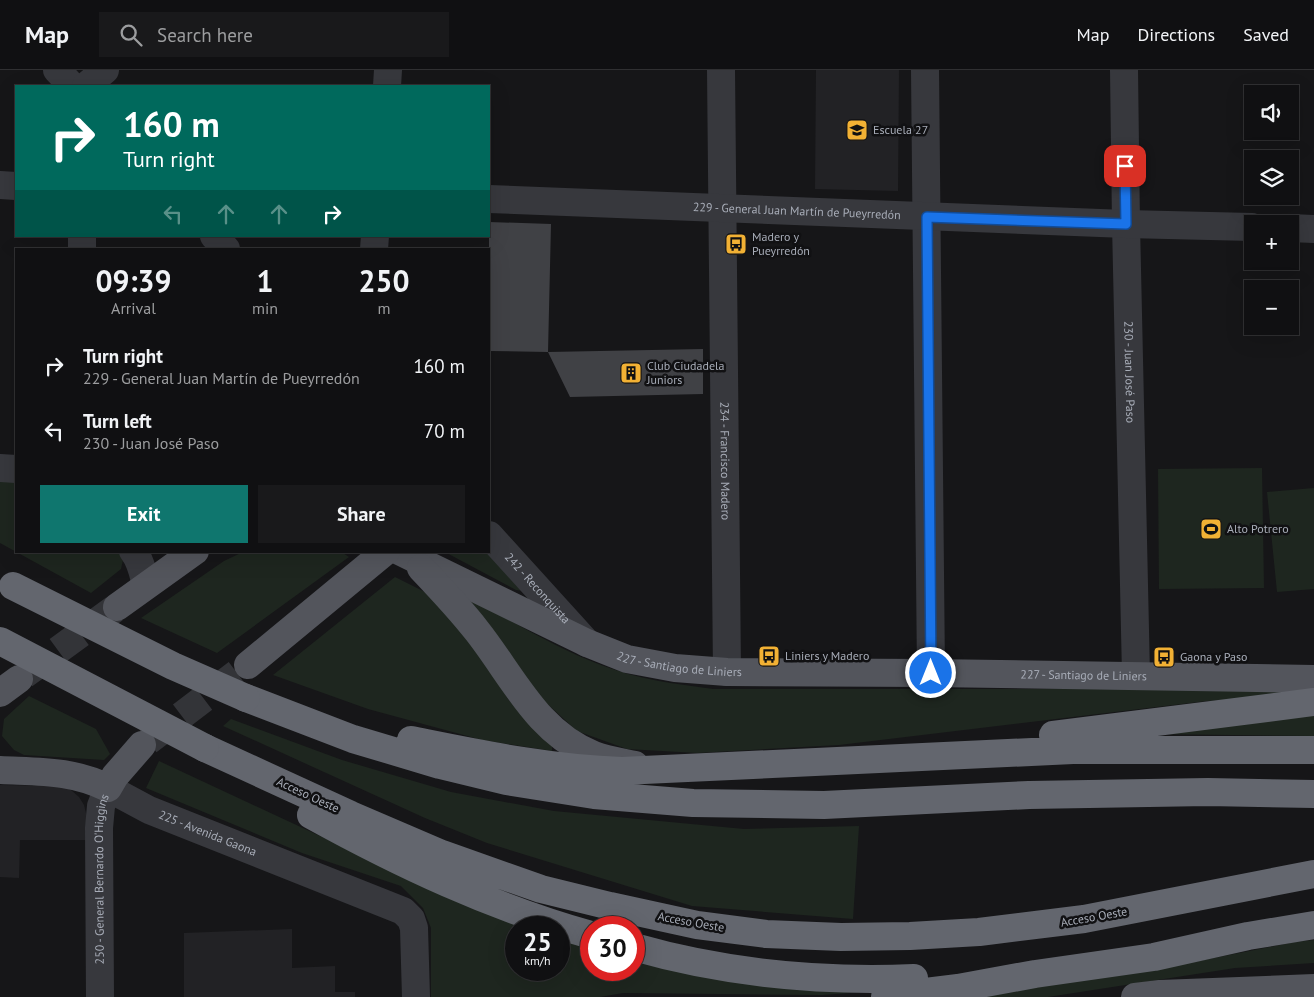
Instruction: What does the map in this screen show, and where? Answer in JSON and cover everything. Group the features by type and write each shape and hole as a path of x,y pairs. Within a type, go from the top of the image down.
{"highway":[{"path":"7,583 173,666 246,698 353,739 440,765 506,781 594,795 693,803 824,805 1029,795 1208,792 1314,794"},
{"name":"Acceso Oeste","path":"0,641 205,748 351,815 442,854 541,888 610,906 697,925 766,934 841,937 979,932 1084,920 1314,874"},
{"path":"834,761 1314,702"},
{"path":"299,718 519,760 590,770 656,770 1073,750 1314,750"},
{"path":"248,768 291,804 352,838 434,878 511,908 580,931"},
{"path":"885,997 958,988 1035,974 1154,957 1248,936 1314,925"},
{"path":"645,950 735,970 797,976 876,980 1035,974"}],"main road":[{"path":"117,607 192,553"},
{"name":"227 - Santiago de Liniers","path":"399,553 587,643 627,659 676,668 728,672 1136,675 1314,679"},
{"path":"248,665 399,553 478,631 522,696 552,728 571,743 594,755 656,770"},
{"name":"250 - General Bernardo O'Higgins","path":"108,788 114,776 142,745"},
{"name":"225 - Avenida Gaona","path":"6,766 70,774 91,780 108,788"},
{"path":"1135,997 1160,994 1314,988"}],"street":[{"path":"57,70 71,85"},
{"path":"87,85 104,70"},
{"path":"387,85 388,70"},
{"name":"234 - Francisco Madero","path":"721,70 728,672"},
{"path":"926,70 931,673"},
{"name":"230 - Juan José Paso","path":"1124,70 1136,675"},
{"path":"0,185 15,186"},
{"name":"229 - General Juan Martín de Pueyrredón","path":"490,200 1244,227"},
{"path":"1299,228 1314,229"},
{"path":"215,237 225,248"},
{"path":"0,468 15,469"},
{"name":"242 - Reconquista","path":"490,536 587,643"},
{"path":"134,553 140,563 146,585"},
{"name":"225 - Avenida Gaona","path":"108,788 149,810 403,911 411,918 414,928 416,997"},
{"name":"250 - General Bernardo O'Higgins","path":"100,997 99,828 101,806 108,788"}],"shaded area":[{"name":"Escuela 27","path":"816,70 899,70 898,191 815,189"},
{"name":"Alto Potrero","path":"1262,468 1264,588 1159,589 1158,469"},
{"path":"0,475 15,476 15,551 0,543"},
{"path":"1314,488 1314,589 1277,592 1267,492"},
{"path":"490,552 524,591 516,590 447,553"},
{"path":"18,553 125,553 121,569 91,593"},
{"path":"241,553 343,553 349,557 217,653 141,618 224,561"},
{"path":"395,577 427,593 474,641 508,699 552,746 552,751 482,740 368,709 273,675"},
{"path":"449,586 562,648 601,665 670,683 713,689 1314,689 1314,696 1207,701 839,745 697,753 627,749 577,731 531,689"},
{"path":"29,696 96,729 110,754 104,760 24,755 14,750 2,736 4,719"},
{"path":"1314,711 1314,736 1146,734"},
{"path":"231,719 342,760 451,792 554,811 744,829 859,826 853,919 692,906 487,843 425,818 223,726"},
{"path":"159,761 425,885 511,916 505,916 505,981 570,981 570,938 580,941 580,981 645,981 645,958 879,991 822,995 623,993 600,997 431,997 431,928 423,908 401,886 302,853 146,788"},
{"path":"0,785 61,786 71,790 84,805 87,817 87,840 20,840 19,878 0,877"},
{"path":"292,929 292,968 335,966 335,992 355,992 355,997 184,997 184,933"},
{"path":"1314,940 1314,963 1235,968 1048,997 966,997 1153,970 1295,942"}],"building":[{"path":"490,222 551,224 548,352 490,351"},
{"name":"Club Ciudadela Juniors","path":"703,349 703,394 570,397 548,352"}],"tunnel":[{"path":"24,675 117,607"},
{"path":"148,741 248,665"}],"place":[{"name":"Escuela 27","path":"857,130"},
{"name":"Madero y Pueyrredón","path":"736,244"},
{"name":"Club Ciudadela Juniors","path":"631,373"},
{"name":"Alto Potrero","path":"1211,529"},
{"name":"Liniers y Madero","path":"769,656"},
{"name":"Gaona y Paso","path":"1164,657"}],"route":[{"path":"931,673 927,217 1126,224 1125,166"}]}
